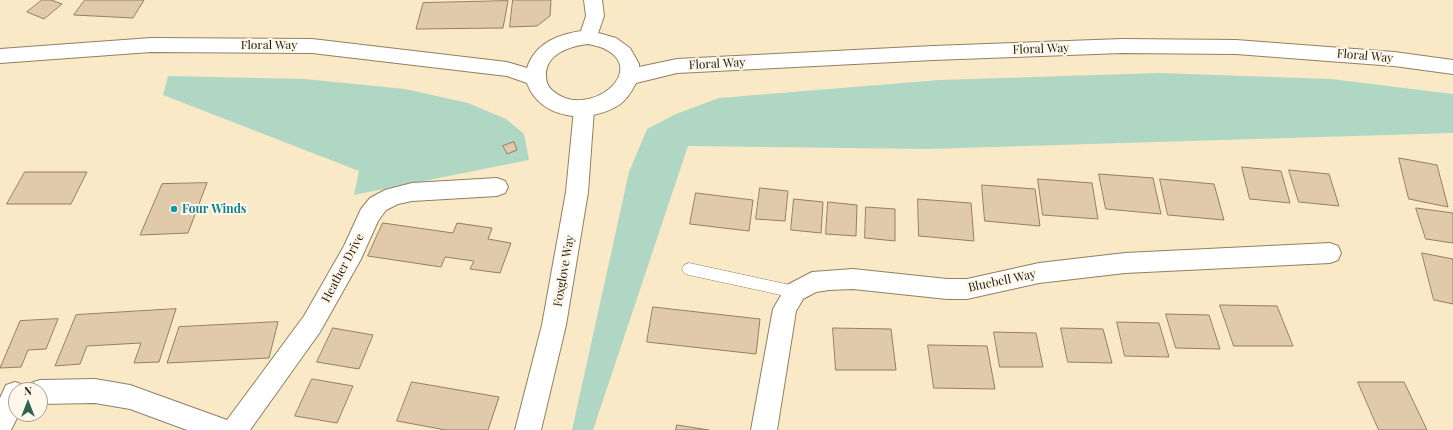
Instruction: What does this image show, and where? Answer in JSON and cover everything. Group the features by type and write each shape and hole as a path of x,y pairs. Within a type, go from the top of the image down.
{"street":[{"path":"588,37 595,16 593,0"},
{"path":"588,37 603,39 616,45 626,54 630,65 630,77 624,88 614,98 600,105 584,109 556,105 545,98 538,89 535,78 536,68 550,49 561,43 588,37"},
{"name":"Floral Way","path":"0,56 151,45 312,46 507,69 535,78"},
{"name":"Floral Way","path":"630,77 677,66 933,53 1122,46 1236,47 1394,59 1453,67"},
{"name":"Foxglove Way","path":"528,430 556,317 577,192 584,109"},
{"name":"Heather Drive","path":"235,430 312,324 353,252 369,216 378,204 393,196 412,192 497,187"},
{"name":"Bluebell Way","path":"764,430 785,309 795,292 812,282 853,279 947,289 967,289 1039,273 1125,263 1330,253"},
{"path":"48,392 96,391 130,397 221,430"},
{"path":"0,426 8,400"}],"lane":[{"path":"689,269 795,292"}],"green space":[{"path":"1159,73 1331,79 1453,94 1453,133 927,149 688,146 593,430 572,430 629,172 647,129 676,114 719,98 939,80"},
{"path":"168,76 305,79 405,89 468,103 506,119 524,134 529,160 354,195 359,171 163,95"}],"building":[{"path":"42,0 51,0 62,4 44,19 27,12"},
{"path":"85,0 144,0 133,18 74,15"},
{"path":"513,0 551,0 550,16 537,26 510,27"},
{"path":"508,1 503,28 416,29 423,3"},
{"path":"514,142 517,150 507,154 503,146"},
{"path":"1399,158 1437,165 1448,207 1409,199"},
{"path":"1242,167 1281,171 1290,203 1250,199"},
{"path":"1289,170 1329,174 1339,206 1299,202"},
{"path":"25,172 87,172 71,204 7,204"},
{"path":"1099,174 1153,178 1161,214 1106,209"},
{"path":"1038,179 1092,183 1098,219 1043,215"},
{"path":"1160,179 1214,184 1224,220 1168,215"},
{"name":"Four Winds","path":"207,183 188,233 140,235 162,184"},
{"path":"982,185 1035,189 1040,226 985,221"},
{"path":"760,188 788,191 785,221 756,219"},
{"path":"696,193 753,200 749,231 690,224"},
{"path":"794,199 823,202 821,233 791,230"},
{"path":"918,199 971,203 974,241 919,236"},
{"path":"828,202 857,205 856,236 826,234"},
{"path":"866,207 895,209 895,241 865,238"},
{"path":"1416,208 1453,213 1453,243 1426,239"},
{"path":"383,223 453,233 457,223 492,228 488,239 511,243 500,273 470,269 474,261 445,257 441,267 368,256"},
{"path":"1422,253 1453,259 1453,304 1434,300"},
{"path":"1220,305 1277,306 1293,346 1234,346"},
{"path":"653,307 760,319 756,354 647,342"},
{"path":"176,309 159,362 134,363 141,343 87,346 80,364 55,366 76,315"},
{"path":"1166,314 1209,315 1220,349 1176,348"},
{"path":"58,319 46,349 28,350 21,367 0,368 20,321"},
{"path":"278,322 269,358 167,363 179,327"},
{"path":"1117,322 1159,323 1169,357 1125,356"},
{"path":"333,328 373,335 359,369 317,362"},
{"path":"833,328 891,329 896,370 836,370"},
{"path":"1061,328 1103,329 1112,363 1068,362"},
{"path":"994,332 1036,333 1043,367 1000,367"},
{"path":"928,345 987,346 995,389 934,388"},
{"path":"312,379 353,386 337,423 295,416"},
{"path":"412,382 499,397 488,430 446,430 397,421"},
{"path":"1358,382 1404,382 1427,430 1379,430"},
{"path":"677,425 709,430 676,430"}],"place":[{"name":"Four Winds","path":"174,209"}]}
